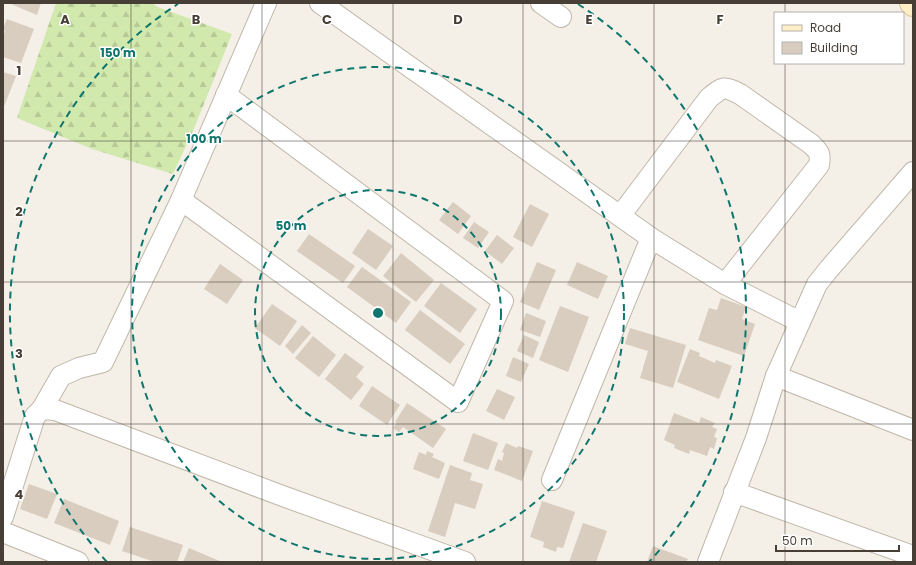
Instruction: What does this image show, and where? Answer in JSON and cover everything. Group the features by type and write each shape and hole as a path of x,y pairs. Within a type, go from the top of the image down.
{"street":[{"path":"3,517 7,490 34,416 42,409 61,376 79,368 103,362 181,200 266,3"},
{"path":"320,3 651,238 725,284 800,322"},
{"path":"541,3 561,17"},
{"path":"620,216 709,98 720,89 727,89 740,94 811,144 819,152 820,158 819,164 725,284"},
{"path":"181,200 458,402 503,301 226,95"},
{"path":"708,562 756,438 776,376 817,284 913,172"},
{"path":"552,480 651,238"},
{"path":"776,376 913,430"},
{"path":"42,409 55,410 294,500 465,562"},
{"path":"734,492 913,556"},
{"path":"3,532 78,562"}],"green space":[{"path":"56,3 155,3 155,6 232,34 193,131 173,174 92,149 17,118"}],"building":[{"path":"11,3 41,3 37,15"},
{"path":"7,19 34,29 21,63 3,57 3,37 5,31 3,28"},
{"path":"3,72 16,76 3,109"},
{"path":"453,202 471,216 458,234 439,220"},
{"path":"530,204 549,214 532,247 513,237"},
{"path":"474,222 489,232 478,248 463,238"},
{"path":"368,229 393,246 376,270 352,253"},
{"path":"309,234 355,266 343,283 297,251"},
{"path":"497,235 514,248 502,264 485,251"},
{"path":"401,253 434,280 416,302 383,276"},
{"path":"537,262 556,270 539,310 520,302"},
{"path":"577,262 608,276 598,299 567,285"},
{"path":"220,264 243,280 227,304 204,289"},
{"path":"362,267 411,302 396,323 347,287"},
{"path":"441,283 477,309 460,333 424,306"},
{"path":"721,298 746,307 742,319 755,324 744,356 698,340 709,308 717,310"},
{"path":"272,304 297,321 280,346 255,328"},
{"path":"560,306 589,317 568,372 539,360"},
{"path":"420,310 465,344 450,364 405,330"},
{"path":"526,313 546,321 540,337 520,330"},
{"path":"302,325 311,333 293,354 285,346"},
{"path":"630,328 686,345 673,388 640,378 648,351 625,344"},
{"path":"524,335 539,342 533,358 517,351"},
{"path":"313,336 336,355 319,377 295,358"},
{"path":"690,349 700,353 699,356 715,363 716,360 732,366 719,399 677,382"},
{"path":"345,353 364,367 356,377 364,384 351,400 325,379"},
{"path":"513,357 529,364 521,382 506,376"},
{"path":"372,386 400,405 387,425 359,406"},
{"path":"497,389 515,397 504,420 486,411"},
{"path":"407,403 446,429 433,448 403,427 399,432 393,428"},
{"path":"674,413 699,423 701,417 715,423 712,427 717,429 714,437 717,438 714,449 710,447 707,456 690,450 689,454 674,448 675,445 664,440"},
{"path":"473,433 498,443 488,470 463,461"},
{"path":"506,443 517,448 518,446 533,451 522,481 494,470 498,459 502,461 504,453 502,452"},
{"path":"427,451 434,454 432,457 445,463 439,479 413,469 419,452 426,455"},
{"path":"450,465 472,473 470,480 483,484 475,509 455,503 445,537 428,531"},
{"path":"29,484 57,494 47,519 20,509"},
{"path":"64,499 119,521 110,545 54,523"},
{"path":"542,501 575,512 563,548 557,547 556,552 543,547 544,542 530,537"},
{"path":"583,523 607,531 596,562 569,562"},
{"path":"130,527 183,545 177,562 155,562 122,551"},
{"path":"653,546 688,559 686,562 647,562"},
{"path":"189,548 222,562 183,562"}]}
